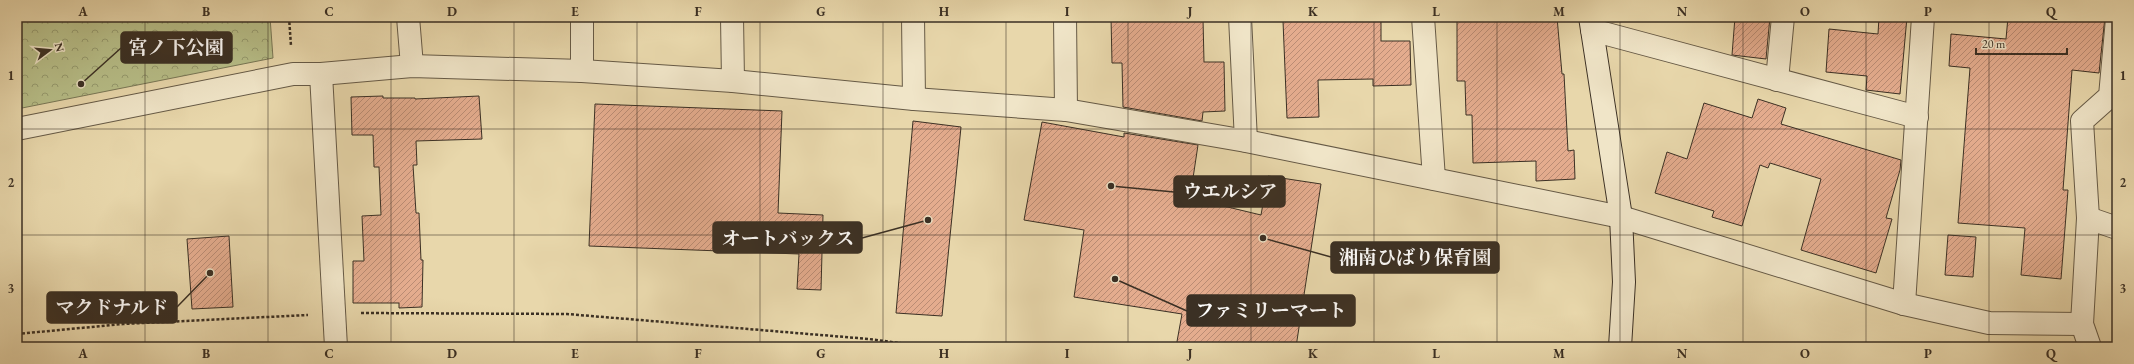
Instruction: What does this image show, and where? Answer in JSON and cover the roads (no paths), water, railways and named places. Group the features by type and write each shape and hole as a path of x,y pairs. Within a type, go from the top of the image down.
{"street":[{"path":"408,17 412,66"},
{"path":"582,17 582,71"},
{"path":"732,17 733,81"},
{"path":"913,17 914,99"},
{"path":"1065,17 1066,110"},
{"path":"1240,17 1246,141"},
{"path":"1423,17 1434,179"},
{"path":"1777,80 1784,17"},
{"path":"1904,304 1923,17"},
{"path":"2090,347 2082,324 2088,218 2082,121 2110,96 2117,19"},
{"path":"1620,347 1624,282 1621,217 1591,23 1777,80 1917,117"},
{"path":"17,129 293,74 321,74 412,66 582,71 733,81 914,99 1066,110 1246,141 1621,217 1904,304 1990,323 2082,324"},
{"path":"321,74 336,347"},
{"path":"2088,218 2117,228"}],"place":[{"name":"宮ノ下公園","path":"81,84"},
{"name":"ウエルシア","path":"1111,186"},
{"name":"オートバックス","path":"928,220"},
{"name":"湘南ひばり保育園","path":"1263,238"},
{"name":"マクドナルド","path":"210,273"},
{"name":"ファミリーマート","path":"1115,279"}]}
